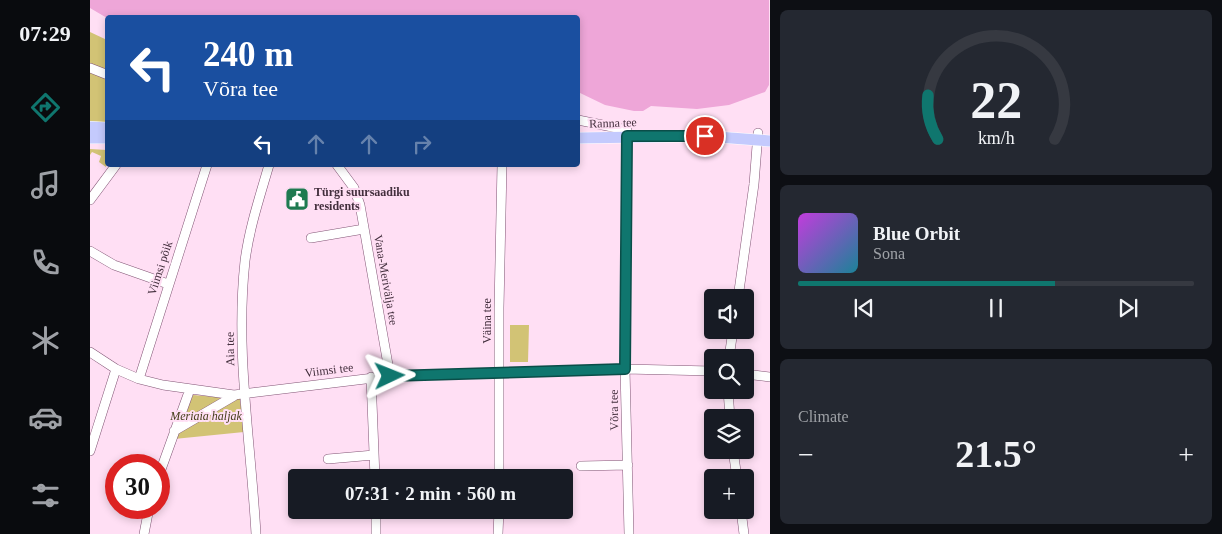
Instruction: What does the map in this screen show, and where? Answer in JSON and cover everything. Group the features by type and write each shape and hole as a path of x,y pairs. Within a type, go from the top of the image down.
{"main road":[{"path":"90,127 105,128"},
{"name":"Ranna tee","path":"580,132 705,136 761,135 770,141"},
{"name":"Ranna tee","path":"580,138 627,133"},
{"path":"92,138 105,140"}],"street":[{"path":"90,68 105,74"},
{"path":"580,121 627,133"},
{"name":"Võra tee","path":"627,133 625,369 629,534"},
{"path":"739,289 761,135"},
{"path":"90,200 115,167"},
{"name":"Viimsi põik","path":"138,379 206,167"},
{"name":"Aia tee","path":"256,534 239,395 242,302 245,259 268,167"},
{"name":"Vana-Merivälja tee","path":"338,167 354,188 364,228 390,376"},
{"name":"Väina tee","path":"499,469 502,167"},
{"path":"310,238 364,228"},
{"path":"90,251 114,265 168,284"},
{"name":"Viimsi tee","path":"90,352 116,370 138,379 190,389 239,395 390,376 499,371 625,369 704,371"},
{"path":"90,451 116,370"},
{"path":"754,375 770,377"},
{"path":"371,378 374,469"},
{"path":"166,454 190,389"},
{"path":"174,431 239,395"},
{"path":"328,459 374,455"},
{"path":"581,466 628,465"},
{"path":"144,534 147,519"},
{"path":"376,519 376,534"},
{"path":"498,519 498,534"},
{"path":"742,519 744,534"}],"green space":[{"path":"90,32 105,39 105,70 90,65"},
{"path":"90,71 105,76 105,124 90,123"},
{"path":"90,149 105,150 105,166 99,162 101,156 92,152 90,155"},
{"path":"510,325 529,325 528,362 510,362"},
{"name":"Meriaia haljak","path":"193,395 240,399 244,432 174,439"}],"shaded area":[{"path":"90,0 769,0 769,85 765,92 729,105 697,109 651,106 643,111 634,111 605,105 580,93 580,15 105,15 105,17 90,8"}],"place":[{"name":"Türgi suursaadiku residents","path":"297,199"}],"route":[{"path":"390,376 499,371 625,369 627,136 705,136"}]}
